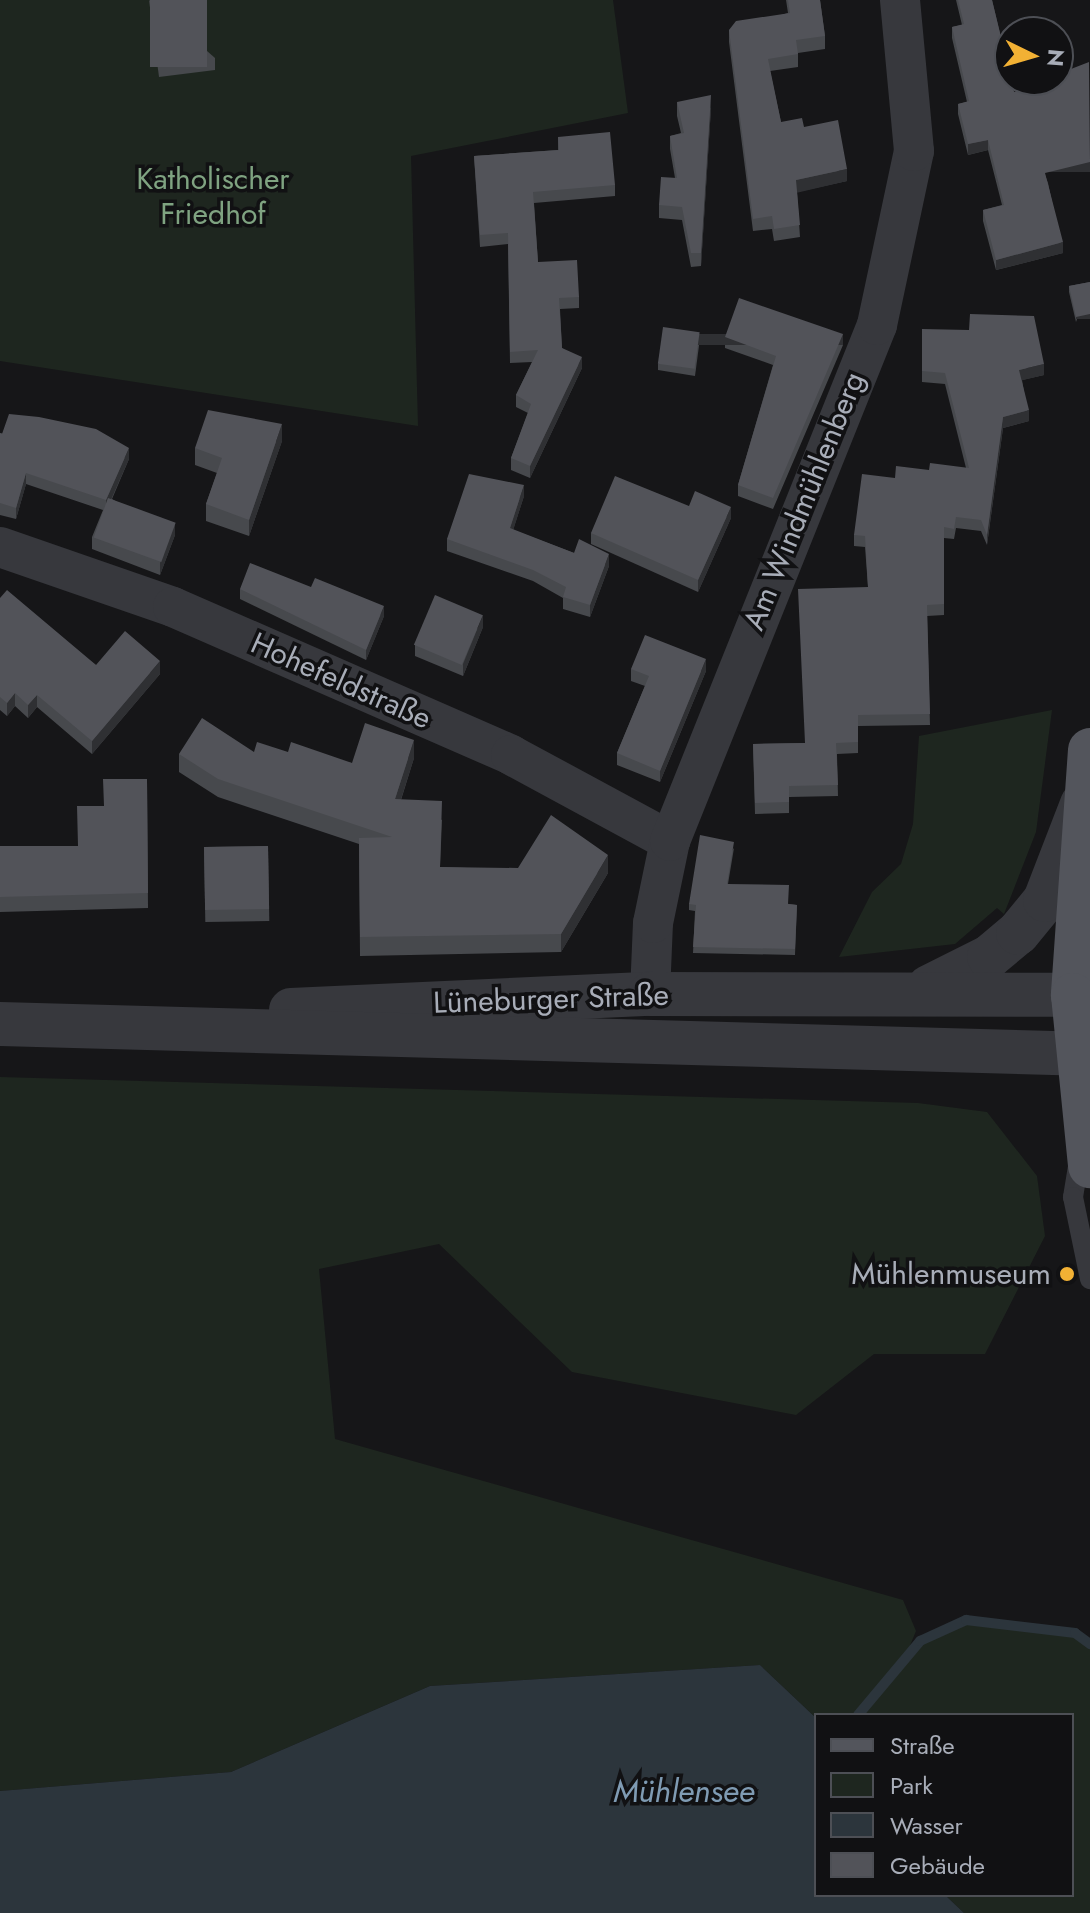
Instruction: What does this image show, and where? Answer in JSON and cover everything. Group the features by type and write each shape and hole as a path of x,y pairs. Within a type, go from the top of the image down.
{"main road":[{"path":"1087,1148 1082,995 1082,804 1090,750"}],"street":[{"name":"Am Windmühlenberg","path":"650,994 653,923 670,841 877,325 914,151 900,0"},
{"name":"Hohefeldstraße","path":"0,547 173,607 511,755 670,841"},
{"path":"920,990 956,977 1018,933 1045,900 1082,804"},
{"name":"Lüneburger Straße","path":"7,1024 650,994 920,990 1082,995"},
{"name":"Lüneburger Straße","path":"7,1024 1083,1054"}],"lane":[{"path":"1087,1148 1073,1197 1090,1279"}],"green space":[{"name":"Katholischer Friedhof","path":"0,0 613,0 628,113 411,156 418,426 0,361"},
{"path":"1052,710 1036,832 1004,914 997,908 955,944 839,957 872,892 901,864 913,824 919,736"},
{"path":"0,1077 918,1103 987,1112 1037,1176 1045,1236 985,1354 874,1354 796,1415 572,1372 439,1244 319,1269 335,1439 903,1600 916,1631 907,1653 966,1620 1075,1633 1090,1644 1090,1913 964,1913 947,1897 1074,1897 1074,1713 814,1713 814,1716 760,1665 430,1686 231,1772 0,1791"}],"water":[{"name":"Mühlensee","path":"760,1665 814,1716 814,1897 947,1897 964,1913 0,1913 0,1791 231,1772 430,1686"}],"building":[{"path":"150,0 207,0 207,67 150,67"},
{"path":"788,0 820,0 825,36 796,40 798,54 768,59 781,122 802,118 804,127 838,120 847,169 796,180 800,225 774,229 772,216 753,219 729,30 736,21 790,13"},
{"path":"958,0 992,0 996,16 994,96 1074,96 1074,68 1089,62 1090,162 1045,173 1063,242 996,260 983,210 1004,205 988,140 968,144 958,104 969,101 952,27 964,24"},
{"path":"711,95 701,253 691,253 682,207 659,205 661,177 677,178 670,136 684,133 677,102"},
{"path":"610,132 615,185 533,192 538,262 577,260 579,297 559,298 562,348 582,357 530,466 511,458 531,404 516,395 538,350 510,352 508,233 480,235 474,156 559,150 558,137"},
{"path":"1090,282 1090,314 1076,317 1069,286"},
{"path":"739,298 843,334 773,498 738,485 776,356 725,337"},
{"path":"970,314 1034,316 1044,364 1019,370 1029,410 1003,417 987,535 981,520 956,517 954,529 944,527 944,604 927,605 930,714 858,715 858,742 836,743 838,785 789,786 789,802 755,803 753,744 805,743 798,589 868,587 865,536 854,535 862,474 895,478 896,466 929,470 930,463 969,468 945,373 922,371 922,329 969,330"},
{"path":"663,327 700,332 694,369 658,364"},
{"path":"208,410 282,424 249,520 206,504 222,458 195,448"},
{"path":"9,414 96,429 129,448 106,500 26,473 16,508 0,503 0,433"},
{"path":"469,474 524,485 510,528 574,553 579,539 609,554 590,605 563,597 566,587 533,570 447,539"},
{"path":"615,476 689,506 695,491 731,507 698,580 591,533"},
{"path":"108,498 176,523 161,562 94,537"},
{"path":"250,563 311,587 315,578 384,606 366,650 240,589"},
{"path":"7,590 96,665 125,631 160,661 92,741 37,695 28,705 15,693 7,703 0,697 0,598"},
{"path":"435,595 483,615 462,665 414,645"},
{"path":"645,635 706,659 660,771 617,753 649,676 631,669"},
{"path":"202,718 254,752 257,742 288,752 291,742 352,763 365,723 414,740 395,799 442,801 440,867 518,868 551,815 608,855 561,934 360,937 359,838 392,837 218,779 179,754"},
{"path":"103,779 147,779 148,893 0,897 0,846 78,846 77,806 104,806"},
{"path":"700,835 734,842 727,884 789,885 788,904 797,905 795,949 693,947 696,905 689,904"},
{"path":"268,846 269,909 205,910 204,847"}],"waterway":[{"path":"860,1713 920,1641 966,1620 1075,1633 1090,1644"}],"place":[{"name":"Mühlenmuseum","path":"1067,1274"}]}
